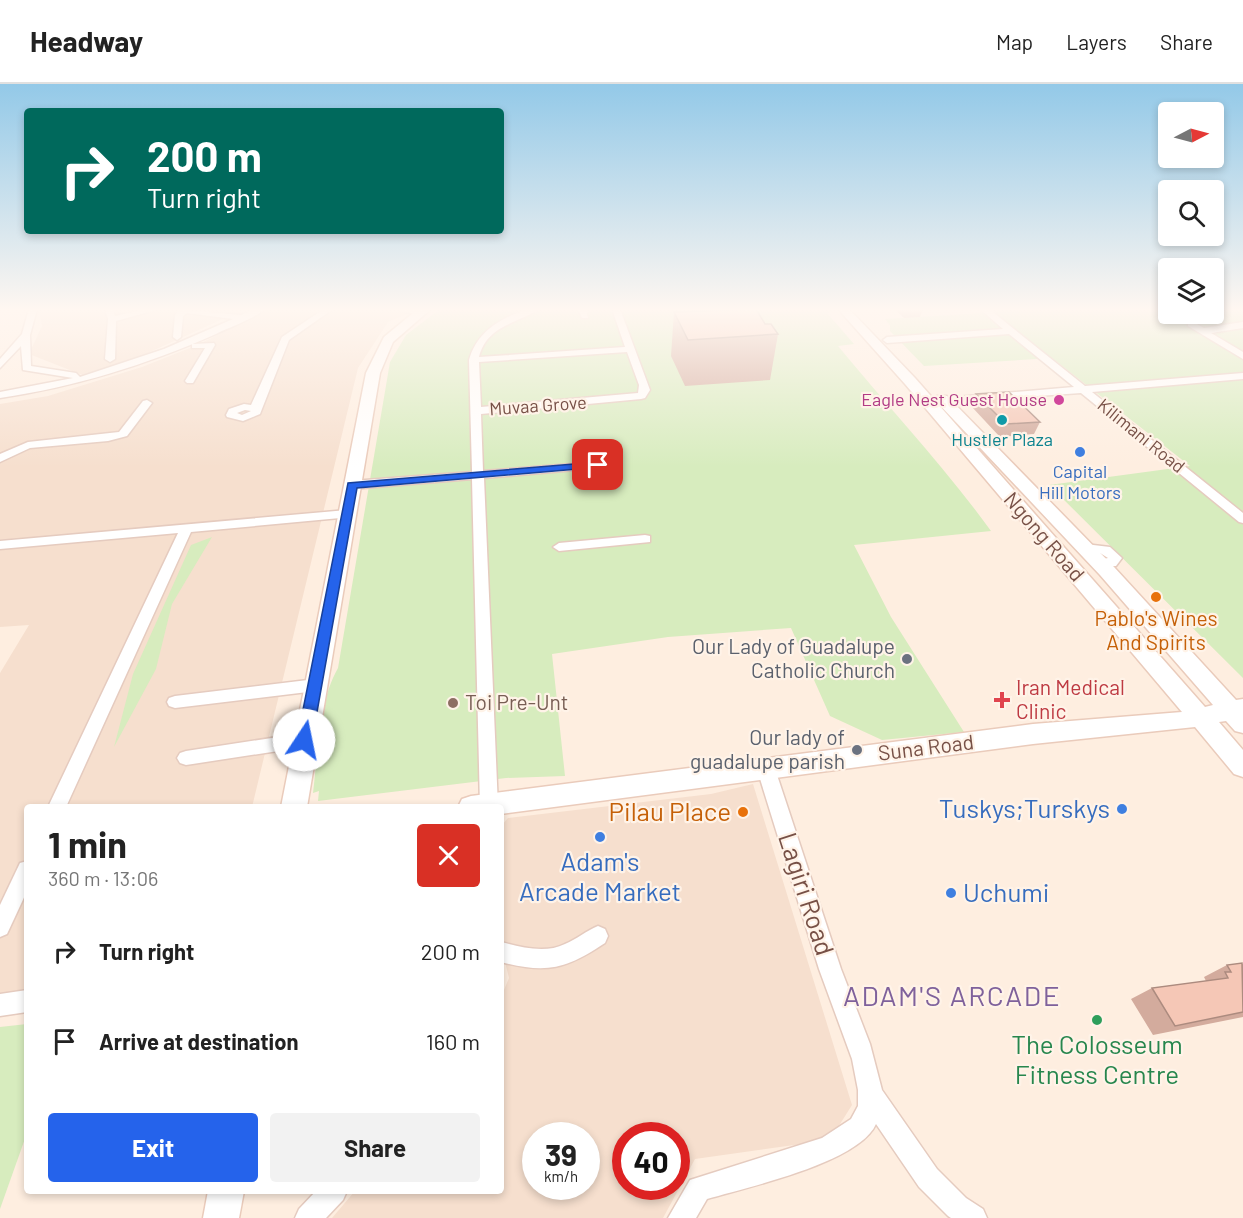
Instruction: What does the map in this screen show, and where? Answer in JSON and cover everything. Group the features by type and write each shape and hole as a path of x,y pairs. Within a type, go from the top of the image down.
{"main road":[{"path":"294,804 304,740 376,362"},
{"name":"Ngong Road","path":"892,362 1243,766"},
{"name":"Ngong Road","path":"907,362 1239,714"},
{"name":"Suna Road","path":"498,804 1033,734 1177,722 1239,714"},
{"path":"221,1218 225,1194"}],"street":[{"path":"26,362 26,368 82,378"},
{"path":"0,395 82,378 136,362"},
{"path":"190,381 201,362"},
{"path":"255,408 275,362"},
{"name":"Muvaa Grove","path":"474,362 475,411 638,398 645,390 635,362"},
{"name":"Kilimani Road","path":"1050,362 1243,519"},
{"path":"944,401 1243,376"},
{"path":"0,459 9,453 34,445 123,434 147,403"},
{"path":"475,411 483,804"},
{"path":"352,485 598,465"},
{"path":"0,545 347,514"},
{"path":"58,804 186,530"},
{"path":"559,547 645,539"},
{"path":"174,702 316,685"},
{"path":"186,758 304,740"},
{"name":"Lagiri Road","path":"681,1218 699,1189 827,1149 849,1138 867,1118 870,1093 867,1074 816,927 766,769"},
{"path":"0,927 24,876"},
{"path":"504,953 541,962 570,955 598,936"},
{"path":"0,1005 24,1001"},
{"path":"870,1093 929,1179 962,1211 974,1218"},
{"path":"309,1218 331,1194"}],"shaded area":[{"path":"49,362 128,362 121,365 85,376"},
{"path":"155,362 362,362 358,368 253,804 24,804 24,996 0,999 0,673 29,625 0,627 0,404 48,396"},
{"path":"753,784 852,1105 830,1140 695,1159 690,1168 690,1122 612,1122 612,1200 673,1200 663,1218 332,1218 352,1194 504,1194 504,990 509,978 504,958 504,823 508,818 711,794"}],"green space":[{"path":"390,362 852,362 935,460 991,531 854,545 891,617 964,732 882,740 830,716 791,628 668,637 552,654 565,776 506,778 318,801 319,791 313,793 320,729 326,697 338,668"},
{"path":"920,362 989,362 924,366"},
{"path":"1057,362 1243,362 1243,678 1049,485 1190,466"},
{"path":"212,537 172,604 156,669 114,747 133,674 191,545"},
{"path":"24,1024 24,1141 0,1209 0,1027"}],"building":[{"path":"1009,392 1040,422 1006,424 976,394"},
{"path":"1242,963 1243,1012 1175,1026 1152,988 1228,978 1225,972 1231,972 1227,965"}],"place":[{"name":"Eagle Nest Guest House","path":"1059,400"},
{"name":"Hustler Plaza","path":"1002,420"},
{"name":"Capital Hill Motors","path":"1080,452"},
{"name":"Pablo's Wines And Spirits","path":"1156,597"},
{"name":"Our Lady of Guadalupe Catholic Church","path":"907,659"},
{"name":"Iran Medical Clinic","path":"1002,700"},
{"name":"Toi Pre-Unt","path":"453,703"},
{"name":"Our lady of guadalupe parish","path":"857,750"},
{"name":"Tuskys;Turskys","path":"1122,809"},
{"name":"Pilau Place","path":"743,812"},
{"name":"Adam's Arcade Market","path":"600,837"},
{"name":"Uchumi","path":"951,893"},
{"name":"The Colosseum Fitness Centre","path":"1097,1020"}],"district":[{"name":"ADAM'S ARCADE","path":"952,996"}],"route":[{"path":"304,740 325,639 352,485 598,465"}]}
